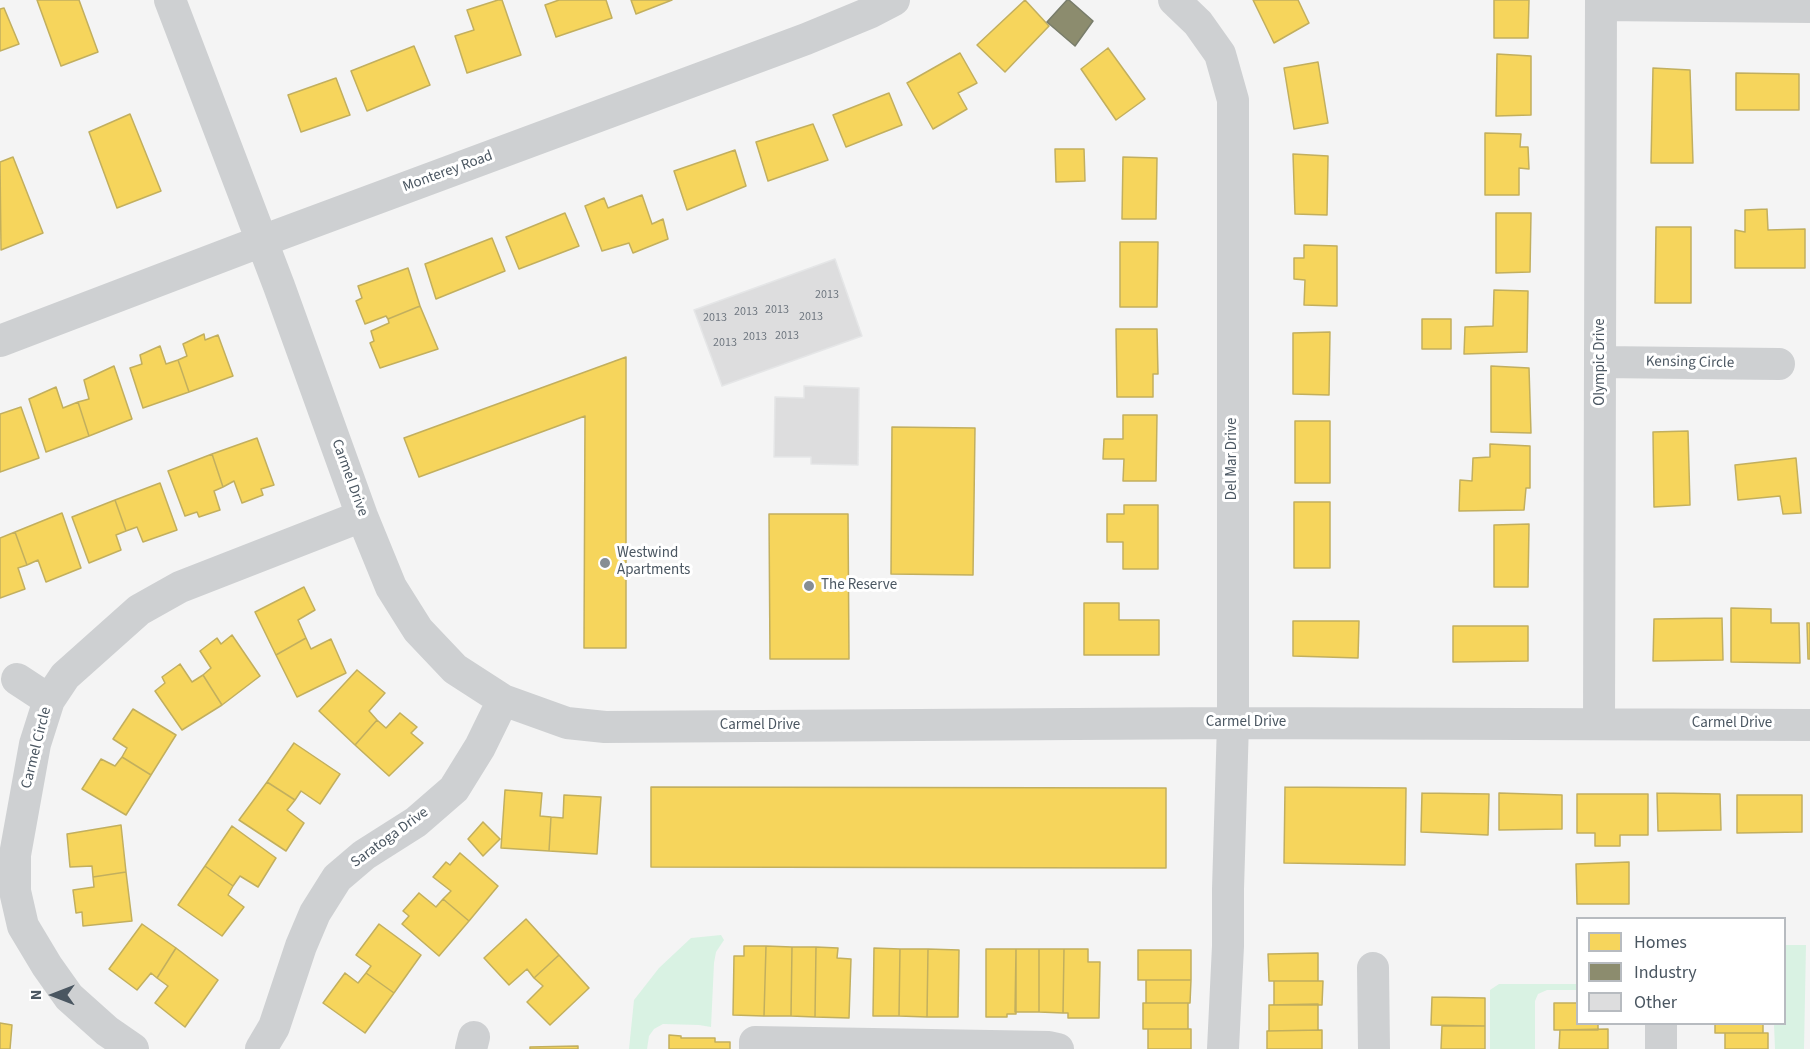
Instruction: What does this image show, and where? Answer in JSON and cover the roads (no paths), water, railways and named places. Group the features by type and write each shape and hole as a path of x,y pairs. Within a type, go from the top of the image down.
{"street":[{"name":"Carmel Drive","path":"171,0 262,240 362,516 391,587 418,630 455,669 503,700 567,723 605,728 1233,723 1810,725"},
{"name":"Monterey Road","path":"0,341 262,240 806,39 894,0"},
{"name":"Del Mar Drive","path":"1174,0 1198,23 1220,54 1233,100 1233,723 1223,1049"},
{"path":"1601,2 1810,7"},
{"name":"Olympic Drive","path":"1599,724 1601,2"},
{"name":"Kensing Circle","path":"1601,362 1779,364"},
{"name":"Carmel Circle","path":"133,1049 69,997 47,966 12,929 15,855 35,744 49,700 65,676 139,610 180,587 362,516"},
{"path":"17,679 49,700"},
{"name":"Saratoga Drive","path":"261,1049 274,1027 301,946 315,913 337,878 364,855 416,822 454,789 480,747 503,700"},
{"path":"1373,968 1374,1049"},
{"path":"1661,1025 1661,1049"},
{"path":"755,1049 755,1042 1037,1046 1058,1049"}],"place":[{"name":"Westwind Apartments","path":"605,563"},
{"name":"The Reserve","path":"809,586"}]}
